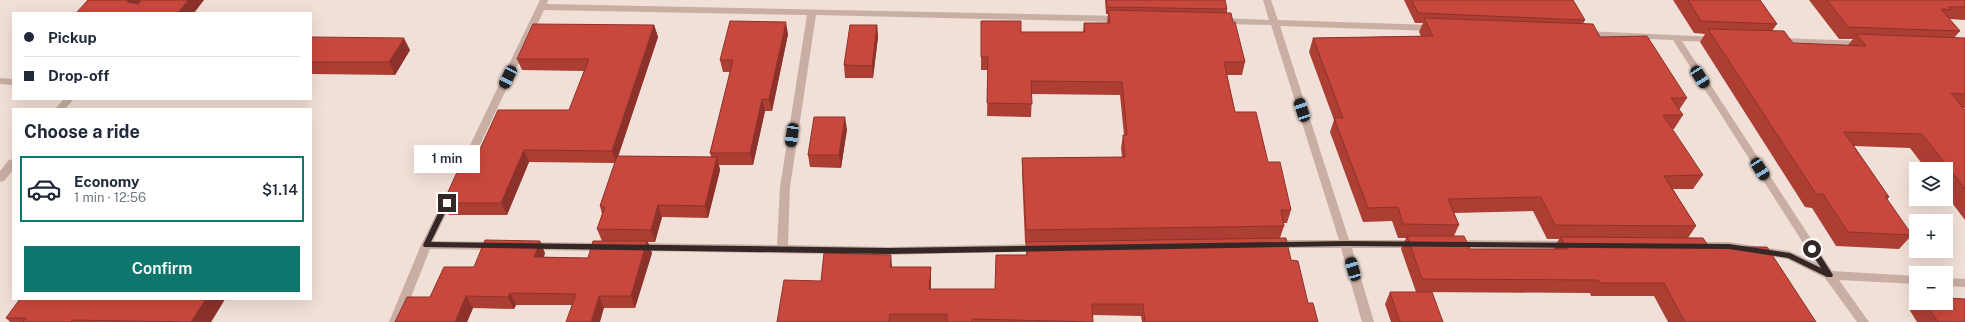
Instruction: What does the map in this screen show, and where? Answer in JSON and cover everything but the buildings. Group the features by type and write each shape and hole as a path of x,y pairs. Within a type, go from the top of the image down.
{"street":[{"path":"1266,0 1345,243 1368,322"},
{"path":"395,322 426,245 544,3 812,12 1130,19"},
{"path":"782,249 785,187 812,12"},
{"path":"1209,20 1446,28"},
{"path":"1572,33 1722,39"},
{"path":"1674,37 1829,275 1863,322"},
{"path":"1769,41 1871,45"},
{"path":"0,81 12,82"},
{"path":"61,108 68,100"},
{"path":"0,178 12,164"},
{"path":"1266,244 1424,244"},
{"path":"1439,244 1580,245"},
{"path":"426,245 506,246"},
{"path":"521,246 888,251 1046,248"},
{"path":"1682,246 1729,246 1790,255 1829,275 1909,280"},
{"path":"1953,282 1965,283"}],"route":[{"path":"447,203 426,245 888,251 1345,243 1729,246 1790,255 1829,275 1812,249"}]}
